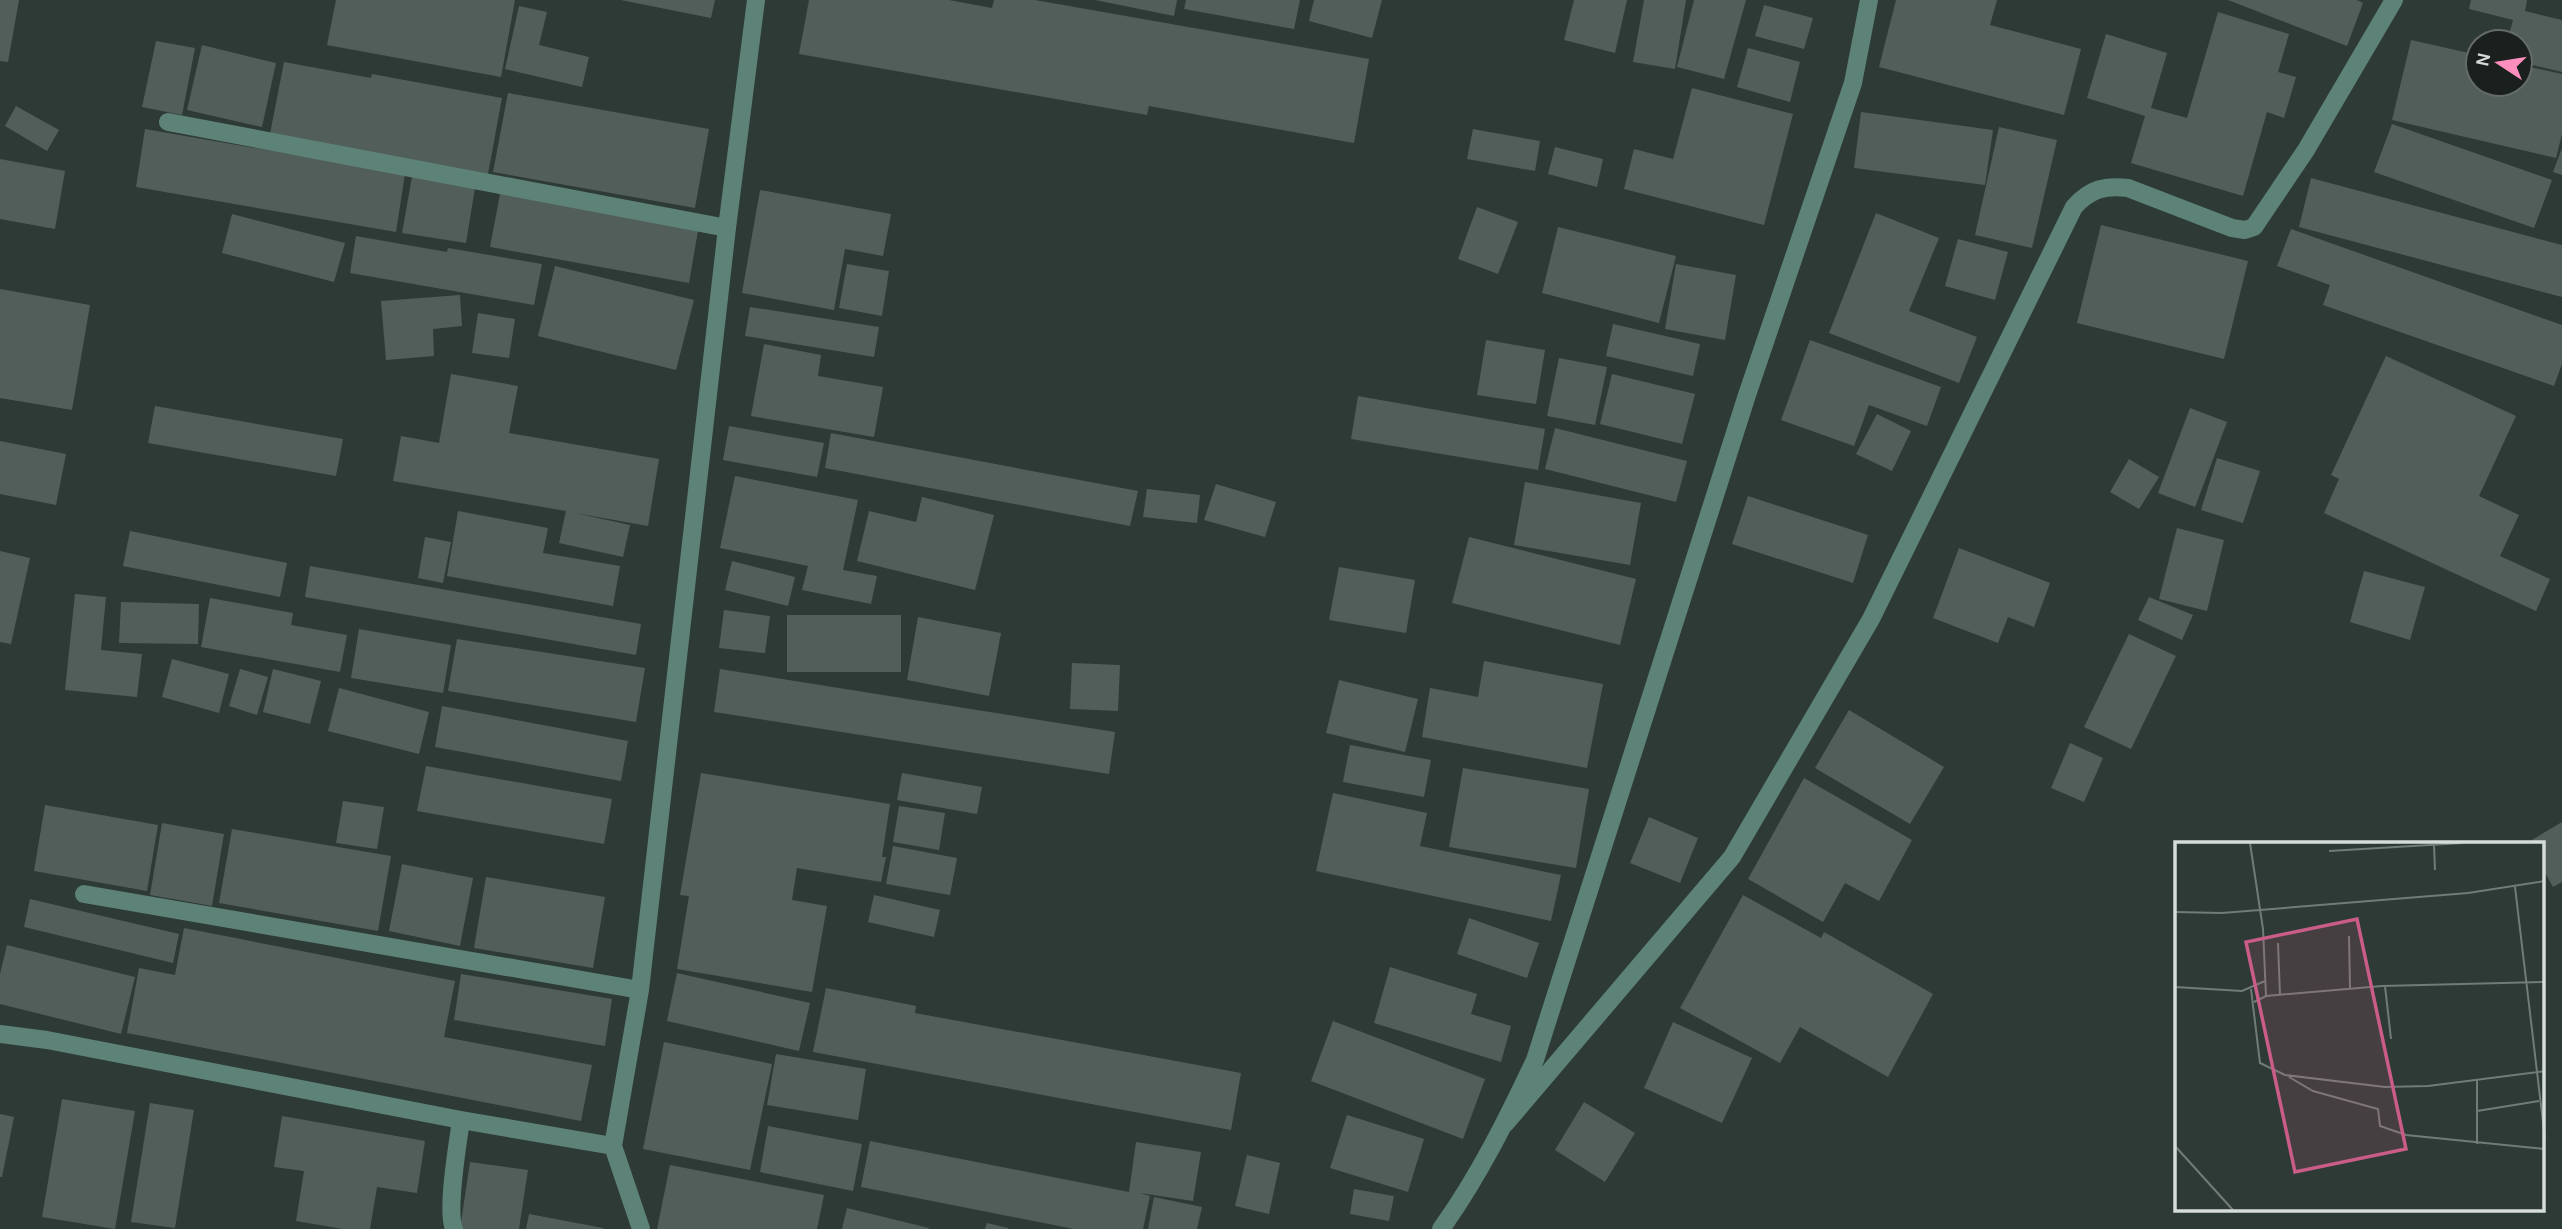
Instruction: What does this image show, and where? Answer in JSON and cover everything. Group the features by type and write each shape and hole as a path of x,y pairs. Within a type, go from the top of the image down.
{"street":[{"path":"641,1229 613,1146 640,990 727,228 757,0"},
{"path":"1441,1229 1462,1200 1505,1124 1535,1060 1747,394 1853,83 1869,0"},
{"path":"1505,1124 1732,858 1871,619 2074,207 2087,194 2103,187 2114,186 2128,188 2232,228 2245,230 2254,227 2306,150 2394,0"},
{"path":"168,122 727,228"},
{"path":"84,894 640,990"},
{"path":"0,1034 47,1040 461,1120 613,1146"},
{"path":"454,1229 451,1224 452,1206 461,1120"}],"building":[{"path":"0,0 19,0 8,62 0,61"},
{"path":"336,0 515,0 501,77 327,45"},
{"path":"621,0 715,0 711,18"},
{"path":"809,0 949,0 992,8 994,0 1035,0 1369,59 1354,143 1149,106 1147,115 799,54"},
{"path":"1095,0 1177,0 1174,16"},
{"path":"1186,0 1300,0 1294,29 1184,9"},
{"path":"1314,0 1382,0 1372,38 1309,21"},
{"path":"1574,0 1627,0 1615,53 1564,40"},
{"path":"1644,0 1686,0 1675,69 1633,62"},
{"path":"1694,0 1746,0 1724,79 1677,67"},
{"path":"1896,0 1997,0 1990,25 2081,49 2064,115 1879,67"},
{"path":"2228,0 2357,0 2363,3 2347,46"},
{"path":"2471,0 2527,0 2525,11 2562,20 2562,72 2534,65 2534,28 2511,28 2513,20 2469,9"},
{"path":"1764,5 1813,18 1804,49 1755,36"},
{"path":"519,6 547,12 539,45 589,57 582,87 505,69"},
{"path":"2218,12 2289,34 2278,72 2296,77 2284,118 2267,112 2243,196 2131,163 2145,116 2087,98 2106,34 2167,53 2151,108 2187,118"},
{"path":"2411,40 2464,52 2464,98 2534,98 2534,68 2562,74 2562,134 2556,158 2392,120"},
{"path":"156,41 195,48 182,115 142,107"},
{"path":"202,45 276,63 262,127 187,110"},
{"path":"1748,48 1800,62 1790,102 1737,87"},
{"path":"284,62 371,78 372,74 502,98 488,174 270,134"},
{"path":"1692,88 1793,114 1764,225 1624,189 1634,149 1673,159"},
{"path":"508,93 709,129 695,208 493,172"},
{"path":"16,106 59,130 47,151 5,126"},
{"path":"1861,112 1993,130 1985,185 1854,168"},
{"path":"2392,124 2552,180 2534,228 2374,172"},
{"path":"1999,127 2057,140 2032,248 1975,235"},
{"path":"145,129 405,174 396,232 136,187"},
{"path":"1473,129 1540,141 1535,171 1467,159"},
{"path":"1555,147 1603,159 1597,187 1548,174"},
{"path":"2562,148 2562,175 2553,172"},
{"path":"0,159 65,171 55,229 0,219"},
{"path":"412,177 475,188 466,243 402,233"},
{"path":"2311,178 2562,245 2562,297 2299,227"},
{"path":"501,189 699,225 689,283 490,247"},
{"path":"760,190 891,214 883,256 845,249 834,310 742,293"},
{"path":"1477,207 1518,222 1498,274 1458,259"},
{"path":"1876,213 1939,238 1909,311 1977,337 1959,383 1829,333"},
{"path":"232,214 345,243 334,282 222,253"},
{"path":"2101,225 2248,261 2224,359 2077,323"},
{"path":"1558,227 1676,256 1659,323 1542,293"},
{"path":"2291,229 2562,325 2562,364 2554,386 2323,305 2330,285 2277,266"},
{"path":"356,236 447,252 448,248 542,264 534,305 350,273"},
{"path":"1958,239 2008,252 1995,300 1945,286"},
{"path":"847,264 889,271 882,316 839,308"},
{"path":"1676,264 1736,275 1725,340 1665,329"},
{"path":"555,266 694,300 676,370 538,336"},
{"path":"0,289 90,305 72,410 0,398"},
{"path":"460,295 462,326 433,329 434,356 386,360 381,301"},
{"path":"750,307 879,327 874,357 745,336"},
{"path":"478,313 515,319 509,358 472,353"},
{"path":"1613,324 1700,344 1693,376 1606,356"},
{"path":"1486,340 1545,350 1536,404 1477,395"},
{"path":"1810,340 1941,387 1927,426 1869,405 1854,446 1781,420"},
{"path":"764,344 821,355 818,376 883,387 874,437 751,416"},
{"path":"2386,356 2516,416 2479,496 2519,515 2500,556 2550,579 2536,611 2324,513 2339,479 2331,475"},
{"path":"1559,358 1607,367 1595,425 1547,416"},
{"path":"451,374 518,386 509,433 659,459 648,526 575,513 630,525 623,557 559,543 566,511 393,481 401,436 439,443"},
{"path":"1612,374 1695,394 1682,444 1600,424"},
{"path":"1358,396 1545,429 1538,470 1351,439"},
{"path":"155,406 343,439 336,476 148,443"},
{"path":"2190,408 2227,422 2195,507 2158,493"},
{"path":"1877,414 1911,431 1892,471 1856,454"},
{"path":"729,426 824,443 817,477 723,460"},
{"path":"1555,428 1687,461 1676,502 1545,469"},
{"path":"831,433 1138,491 1130,526 825,468"},
{"path":"0,441 66,454 56,505 0,494"},
{"path":"2217,458 2260,471 2243,523 2201,510"},
{"path":"2129,459 2159,477 2139,509 2110,492"},
{"path":"735,476 858,500 843,570 877,576 871,604 802,590 808,566 720,548"},
{"path":"1525,482 1641,503 1630,565 1514,545"},
{"path":"1216,484 1276,502 1265,537 1204,520"},
{"path":"1147,489 1200,495 1197,523 1143,517"},
{"path":"1748,496 1868,535 1853,583 1732,544"},
{"path":"922,497 994,515 975,590 857,561 869,511 916,522"},
{"path":"458,511 548,528 543,553 620,566 613,606 447,576"},
{"path":"2177,528 2224,540 2207,611 2159,599"},
{"path":"130,531 287,563 280,597 123,566"},
{"path":"425,537 451,542 443,583 418,578"},
{"path":"1469,537 1636,579 1620,645 1452,603"},
{"path":"1959,548 2050,583 2034,627 2008,617 1998,643 1933,618"},
{"path":"0,551 30,558 11,644 0,642"},
{"path":"732,561 795,577 788,606 725,590"},
{"path":"310,566 641,624 636,655 305,597"},
{"path":"1339,567 1415,580 1406,633 1329,620"},
{"path":"2364,571 2425,587 2410,640 2350,622"},
{"path":"75,594 106,597 101,650 142,654 137,697 65,690"},
{"path":"2149,597 2193,615 2182,640 2138,620"},
{"path":"210,598 293,613 291,625 347,635 340,672 201,647"},
{"path":"121,602 199,604 198,644 119,643"},
{"path":"724,610 770,616 765,653 719,648"},
{"path":"787,615 901,615 901,672 787,672"},
{"path":"918,617 1001,633 989,696 907,680"},
{"path":"359,629 451,645 443,693 351,678"},
{"path":"2129,634 2176,656 2131,749 2084,727"},
{"path":"457,639 645,668 636,722 448,691"},
{"path":"172,659 229,674 219,713 162,697"},
{"path":"1484,661 1603,684 1587,768 1422,737 1430,688 1478,697"},
{"path":"1072,663 1120,665 1118,711 1070,709"},
{"path":"240,669 268,677 257,715 229,706"},
{"path":"273,669 321,681 310,724 263,712"},
{"path":"720,669 1115,732 1109,774 714,712"},
{"path":"1339,680 1418,699 1405,752 1326,733"},
{"path":"339,688 429,712 419,754 328,731"},
{"path":"442,706 628,741 621,781 435,747"},
{"path":"1849,710 1944,767 1910,824 1815,768"},
{"path":"2070,743 2103,758 2084,802 2051,788"},
{"path":"1350,745 1431,760 1424,797 1343,782"},
{"path":"426,766 612,799 604,844 417,811"},
{"path":"1463,768 1589,789 1576,868 1449,847"},
{"path":"701,773 890,804 882,857 886,857 881,882 797,868 792,900 827,906 812,992 677,969 689,896 680,895"},
{"path":"902,773 982,787 977,814 897,800"},
{"path":"1804,778 1912,840 1879,901 1845,883 1823,922 1748,879"},
{"path":"1333,793 1427,813 1420,846 1561,875 1551,921 1316,871"},
{"path":"343,801 384,807 377,849 336,843"},
{"path":"45,805 158,825 147,891 34,871"},
{"path":"899,806 945,813 939,850 893,842"},
{"path":"1649,817 1698,838 1680,883 1630,863"},
{"path":"2562,822 2562,882 2553,887 2544,871 2544,842 2528,842"},
{"path":"162,823 224,834 212,906 150,895"},
{"path":"232,829 391,856 378,931 219,903"},
{"path":"893,846 957,858 950,895 886,884"},
{"path":"402,864 473,878 460,946 389,931"},
{"path":"486,877 605,897 593,968 474,948"},
{"path":"874,895 940,910 934,937 868,922"},
{"path":"1743,895 1821,938 1824,932 1933,994 1888,1077 1800,1027 1780,1063 1680,1008"},
{"path":"30,899 179,934 173,963 24,927"},
{"path":"1469,918 1539,943 1527,978 1457,954"},
{"path":"184,928 455,981 444,1037 592,1065 581,1121 127,1033 139,968 175,975"},
{"path":"7,945 135,977 121,1034 0,1004 0,974"},
{"path":"1390,967 1477,994 1471,1014 1511,1026 1501,1062 1374,1023"},
{"path":"677,973 810,1003 799,1051 667,1021"},
{"path":"461,974 612,999 605,1046 454,1020"},
{"path":"826,988 916,1006 915,1013 1241,1073 1231,1130 813,1052"},
{"path":"1333,1021 1485,1079 1463,1139 1311,1081"},
{"path":"1673,1022 1752,1058 1722,1123 1644,1088"},
{"path":"664,1042 772,1064 750,1170 643,1149"},
{"path":"776,1054 866,1069 858,1120 767,1105"},
{"path":"62,1099 135,1111 115,1229 42,1217"},
{"path":"1584,1102 1635,1133 1605,1182 1555,1150"},
{"path":"150,1103 194,1110 175,1228 131,1222"},
{"path":"0,1114 14,1117 2,1177 0,1177"},
{"path":"1347,1115 1424,1139 1408,1192 1330,1168"},
{"path":"282,1116 425,1141 417,1193 377,1187 370,1229 343,1229 296,1221 304,1171 274,1167"},
{"path":"768,1126 862,1144 853,1191 760,1172"},
{"path":"870,1141 1129,1192 1136,1142 1201,1152 1193,1201 1140,1193 1150,1196 1143,1229 1074,1229 861,1187"},
{"path":"1247,1155 1280,1163 1269,1214 1235,1206"},
{"path":"470,1162 528,1170 519,1229 460,1229"},
{"path":"670,1165 824,1195 817,1229 657,1229"},
{"path":"1354,1189 1394,1196 1389,1221 1350,1214"},
{"path":"1154,1197 1202,1207 1197,1229 1148,1229"},
{"path":"847,1208 929,1228 842,1229"},
{"path":"529,1214 603,1228 603,1229 526,1229"},
{"path":"987,1223 1008,1228 1008,1229 985,1229"}]}
